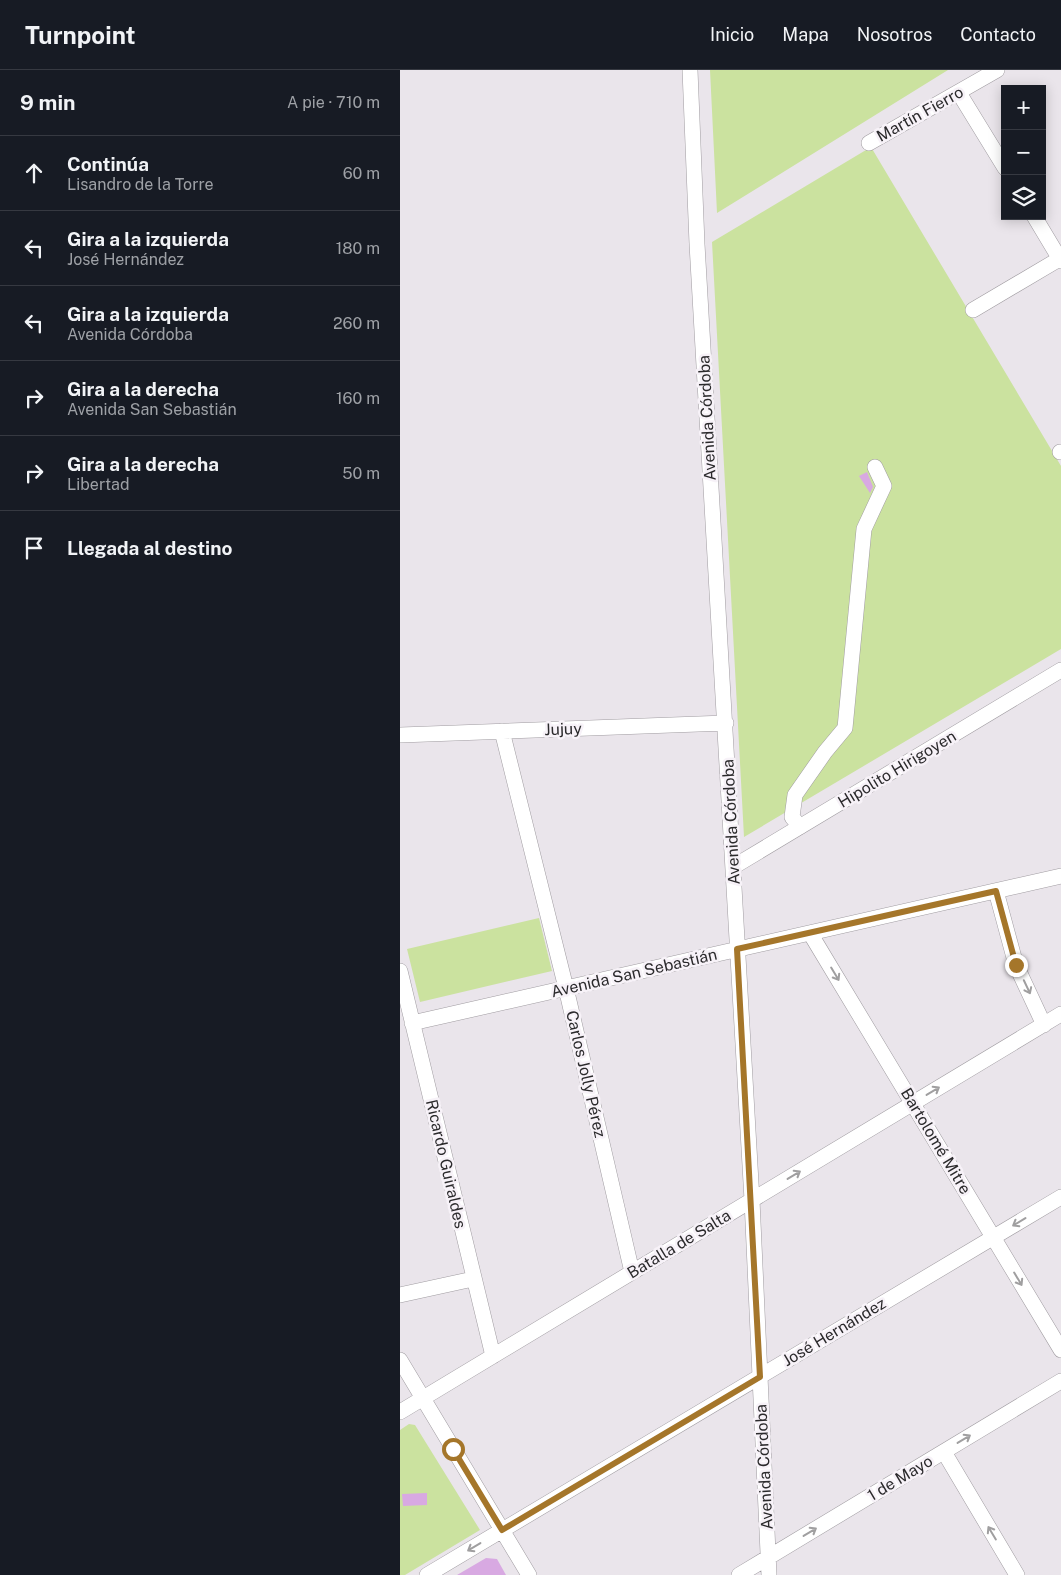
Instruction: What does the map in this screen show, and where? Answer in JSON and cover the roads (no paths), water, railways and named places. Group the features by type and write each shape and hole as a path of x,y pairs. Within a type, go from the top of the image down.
{"street":[{"name":"Avenida Córdoba","path":"690,70 697,244 752,1200 769,1575"},
{"name":"Martín Fierro","path":"869,143 960,93 997,70"},
{"path":"960,93 1001,161"},
{"path":"973,310 1060,259 1036,220"},
{"path":"800,827 792,817 795,795 825,752 845,728 864,529 884,486 875,467"},
{"name":"Hipolito Hirigoyen","path":"732,867 1061,670"},
{"name":"Jujuy","path":"400,735 726,723"},
{"name":"Carlos Jolly Pérez","path":"502,731 566,988 632,1272"},
{"name":"Avenida San Sebastián","path":"412,1023 1061,876"},
{"path":"996,891 1016,965 1044,1024"},
{"name":"Bartolomé Mitre","path":"810,933 1061,1350"},
{"name":"Ricardo Guiraldes","path":"400,971 493,1356"},
{"name":"Batalla de Salta","path":"400,1412 1061,1014"},
{"name":"José Hernández","path":"427,1575 1061,1197"},
{"path":"400,1295 473,1279"},
{"path":"400,1360 529,1575"},
{"name":"1 de Mayo","path":"739,1575 1061,1381"},
{"path":"944,1452 1017,1575"}]}
